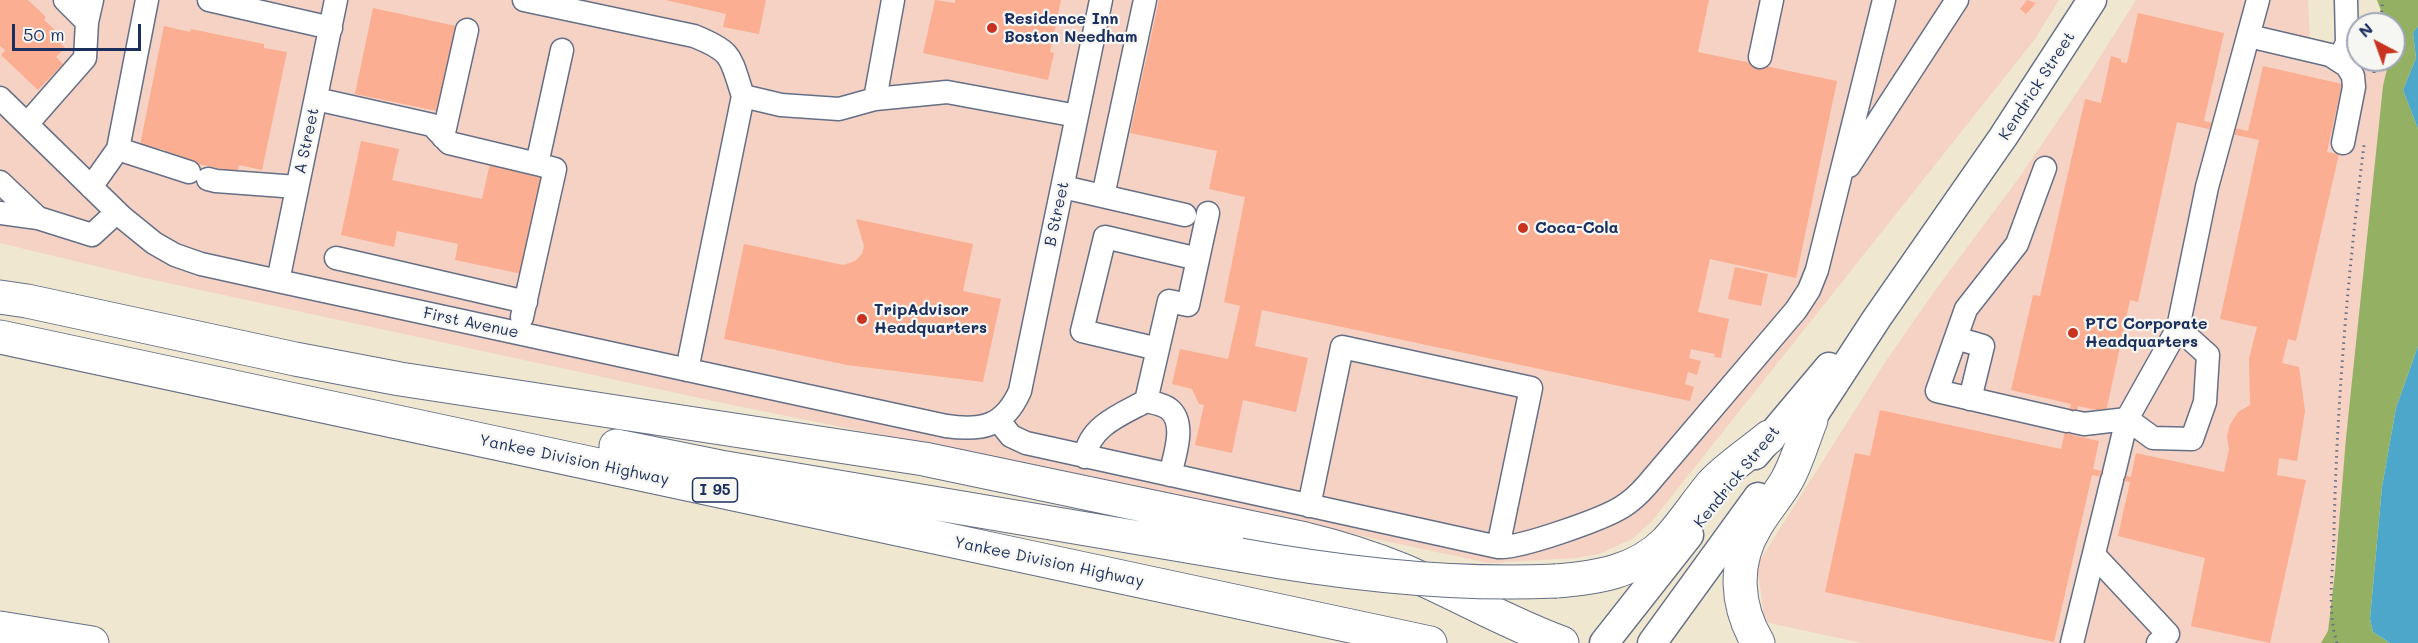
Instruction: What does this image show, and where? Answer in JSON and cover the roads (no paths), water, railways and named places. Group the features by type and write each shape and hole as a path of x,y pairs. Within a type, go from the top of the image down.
{"highway":[{"path":"9,297 400,379 924,459 1282,534 1343,548 1389,565 1496,616 1562,643"},
{"name":"Yankee Division Highway","path":"0,337 1430,643"},
{"path":"1758,643 1745,618 1741,600 1739,583 1742,560 1756,526 1787,480 1811,420"},
{"path":"476,439 593,441 728,468 1240,555 1335,570 1409,578 1479,582 1556,581 1612,573 1630,567 1667,541 1713,483 1769,437"},
{"path":"0,628 92,643"}],"main road":[{"name":"Kendrick Street","path":"1657,637 1811,420 1877,318 2003,137 2092,0"},
{"name":"Kendrick Street","path":"1608,638 1769,437 1833,362 1877,318"}],"street":[{"path":"27,124 85,58 90,11 65,0"},
{"path":"91,187 118,149 147,0"},
{"path":"209,0 291,9 331,28"},
{"name":"A Street","path":"278,281 336,0"},
{"path":"524,0 694,36 720,46 732,60 743,96 687,370"},
{"path":"875,99 893,0"},
{"name":"B Street","path":"998,420 1011,408 1020,391 1101,0"},
{"path":"1103,196 1145,0"},
{"path":"1760,57 1772,0"},
{"path":"998,420 1018,440 1085,457 1498,547 1520,545 1611,512 1640,494 1803,300 1817,270 1884,0"},
{"path":"1839,182 1957,0"},
{"path":"2246,0 2248,36"},
{"path":"2072,643 2127,419 2178,328 2207,187 2258,0"},
{"path":"2339,59 2347,43 2346,0"},
{"path":"442,137 467,30"},
{"path":"2248,36 2339,59 2351,71 2354,82 2343,143"},
{"path":"537,164 562,50"},
{"path":"743,96 781,105 839,110 875,99 947,92 1077,116"},
{"name":"First Avenue","path":"0,98 143,235 176,255 201,264 946,426 977,428 998,420"},
{"path":"316,99 432,125 449,143 555,169 519,334"},
{"path":"118,149 216,181 297,188"},
{"path":"2045,168 2017,244 1966,309 1938,391 2084,424 2127,419 2153,438 2192,439 2205,402 2208,355 2178,328"},
{"path":"0,182 38,218"},
{"path":"1063,187 1185,215"},
{"path":"0,213 38,218 92,235 117,212"},
{"path":"1146,401 1169,301 1188,305 1208,213"},
{"path":"1158,349 1082,331 1105,237 1198,259"},
{"path":"354,298 347,260 526,302"},
{"path":"1956,338 1983,346 1970,399"},
{"path":"1309,506 1342,347 1522,386 1531,388 1498,547"},
{"path":"1085,457 1088,443 1097,431 1146,401 1165,406 1176,419 1178,432 1170,475"},
{"path":"2094,555 2168,634 2158,643"}],"water":[{"path":"2418,26 2418,129 2403,90 2416,58 2413,33"},
{"path":"2418,346 2418,643 2390,643 2373,632 2370,619 2382,487 2396,408"}],"place":[{"name":"Residence Inn Boston Needham","path":"992,28"},
{"name":"Coca-Cola","path":"1523,228"},
{"name":"TripAdvisor Headquarters","path":"862,319"},
{"name":"PTC Corporate Headquarters","path":"2073,333"}]}
